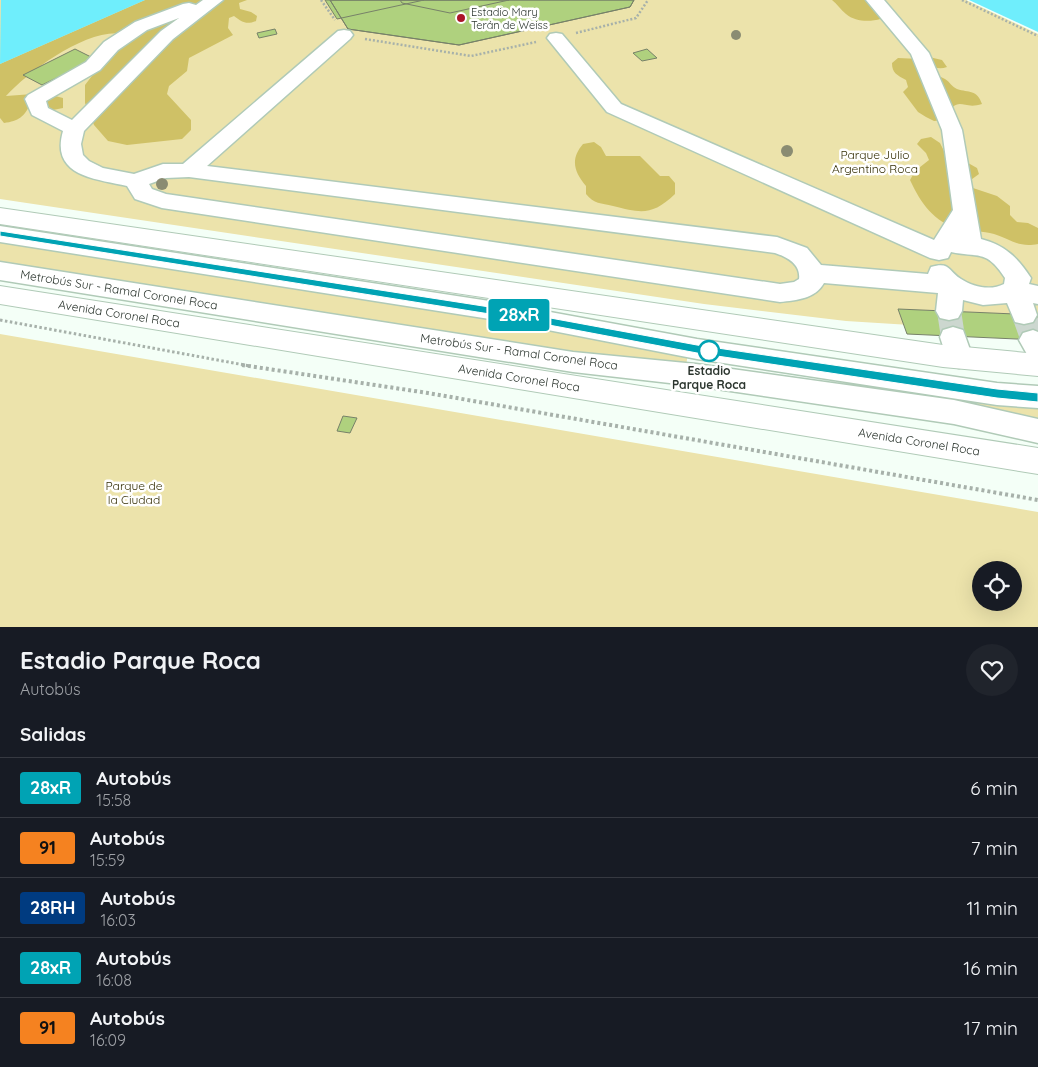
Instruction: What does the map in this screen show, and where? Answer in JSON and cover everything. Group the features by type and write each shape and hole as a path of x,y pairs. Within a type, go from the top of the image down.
{"main road":[{"path":"0,216 954,335 1036,351"},
{"name":"Avenida Coronel Roca","path":"0,295 1038,462"}],"lane":[{"path":"74,129 39,111 35,99 93,66 112,46 142,26 214,0"},
{"path":"136,181 143,194 162,201 780,292 801,290 811,282 812,273 807,261 794,251 777,245 188,170 163,171 136,181 97,174 81,166 72,157 70,144 74,129 167,35 214,0"},
{"path":"875,0 920,53 952,130 973,232 1008,261 1018,278 1026,300"},
{"path":"188,170 344,35"},
{"path":"556,38 614,108 939,252"},
{"path":"939,252 973,232"},
{"path":"973,232 939,252 935,265 942,276 951,285 968,294 992,298 1007,294 1026,300"},
{"path":"0,234 486,310 697,349 997,394 1038,397"},
{"name":"Metrobús Sur - Ramal Coronel Roca","path":"0,271 573,362 696,375 954,412 1038,430"},
{"path":"812,273 951,285"},
{"path":"951,285 954,335"}],"path":[{"path":"321,0 344,35 471,56"},
{"path":"962,0 1038,36"},
{"path":"0,320 228,363 428,393 1038,500"}],"green space":[{"name":"Parque Julio Argentino Roca","path":"0,0 966,0 1038,34 1038,333 846,321 704,304 0,199"},
{"path":"0,239 688,352 686,367 617,359 0,266"},
{"name":"Parque de la Ciudad","path":"0,334 1038,512 1038,627 0,627"},
{"path":"978,401 1038,404 1038,427 976,407"}],"shaded area":[{"path":"145,0 247,0 239,3 240,9 257,16 256,21 249,23 234,16 229,18 228,28 233,35 189,58 187,71 169,86 167,94 191,120 191,130 182,139 127,145 108,141 94,125 85,103 85,85 124,34 94,37 77,44 60,53 29,75 6,96 51,95 63,98 63,108 53,110 46,105 31,103 26,112 20,117 14,121 4,123 0,118 0,64"},
{"path":"832,0 882,0 892,10 893,14 870,21 857,20 846,14"},
{"path":"929,57 942,60 947,67 916,67 945,79 957,89 972,92 978,96 982,104 969,106 957,104 944,120 934,121 918,112 903,92 908,87 906,80 896,73 892,63 898,58 920,59"},
{"path":"931,137 940,143 945,153 977,168 979,174 968,182 970,187 997,196 1010,206 1010,215 1017,222 1028,223 1038,228 1038,244 1025,245 986,232 960,229 942,222 929,210 910,180 915,171 929,160 926,153 917,144 921,139"},
{"path":"594,142 601,147 606,156 640,156 660,176 669,176 675,183 675,194 660,206 646,211 601,204 592,200 586,194 586,186 576,171 575,160 583,144"}],"water":[{"path":"1,0 145,0 0,64"},
{"path":"969,0 1038,0 1038,32"}],"building":[{"path":"325,0 424,0 337,19"},
{"name":"Estadio Mary Terán de Weiss","path":"330,0 634,0 630,7 459,45 348,29"},
{"name":"Estadio Mary Terán de Weiss","path":"330,0 634,0 630,7 459,45 348,29"},
{"path":"400,0 509,0 450,13 402,3"},
{"path":"275,29 277,34 259,38 257,33"},
{"path":"75,49 95,59 42,85 23,75"},
{"path":"647,49 657,58 642,61 633,53"},
{"path":"898,309 1038,315 1038,340 907,334"},
{"path":"343,416 357,418 350,433 337,431"}],"tunnel":[{"path":"949,311 953,337"},
{"path":"1024,315 1033,340"}],"bus line":[{"name":"28xR","path":"0,234 496,311 697,349 997,394 1038,397"}],"place":[{"name":"Estadio Mary Terán de Weiss","path":"461,18"},
{"name":"Estadio Parque Roca","path":"709,351"}]}
